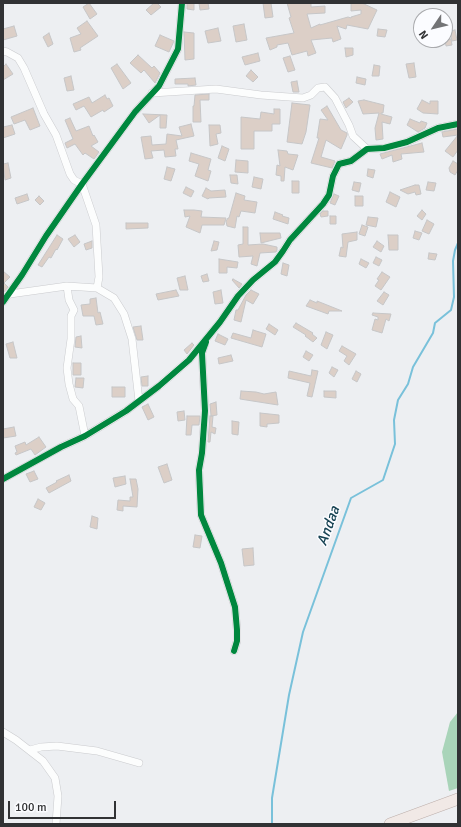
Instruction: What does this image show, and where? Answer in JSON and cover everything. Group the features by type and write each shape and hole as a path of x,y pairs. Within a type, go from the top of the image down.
{"main road":[{"path":"390,824 458,799"}],"street":[{"path":"3,302 10,294 46,236 82,184 135,112 159,86 178,49 182,3"},
{"path":"3,51 18,58 24,68 44,114 56,135 70,174 74,180 82,184 96,225 99,277 97,288"},
{"path":"152,93 216,89 303,98 311,95 318,88 325,87 335,98 353,136 367,149"},
{"path":"3,479 61,447 85,436 126,411 159,386 189,360 220,322 238,296 252,280 275,262 290,240 323,204 329,195 339,164 352,161 367,149 384,148 407,142 438,128 458,124"},
{"path":"10,294 67,286 97,288 114,298 124,314 132,339 139,401"},
{"path":"67,286 74,310 71,316 71,339 67,368 68,384 73,399 79,406 85,436"},
{"path":"206,340 202,353 205,411 202,453 199,470 201,515 221,564 235,607 237,641 234,651"},
{"path":"3,732 44,761 55,778 58,796 56,824"},
{"path":"30,750 41,747 57,746 97,751 138,763"}],"green space":[{"path":"458,712 458,788 449,791 442,752 450,722"}],"building":[{"path":"89,3 97,14 90,19 83,7"},
{"path":"154,3 157,3 161,7 151,15 146,10"},
{"path":"187,3 194,3 194,10 187,9"},
{"path":"199,3 208,3 209,9 200,10"},
{"path":"263,3 271,3 273,17 265,18"},
{"path":"287,3 311,3 311,7 325,6 325,13 307,14 311,28 320,24 348,17 351,18 361,14 361,10 351,11 351,3 362,3 377,10 368,29 347,25 346,29 337,26 341,39 333,42 332,38 311,40 316,53 308,56 307,51 292,55 288,43 277,45 277,47 270,50 266,38 294,33 289,18 291,17"},
{"path":"87,21 98,36 80,48 81,50 74,52 70,38 81,34 77,28"},
{"path":"244,24 247,40 236,42 233,26"},
{"path":"14,26 17,36 3,40 3,29"},
{"path":"218,28 221,41 208,43 205,31"},
{"path":"378,29 387,30 385,37 377,36"},
{"path":"453,30 455,30 457,40 453,41"},
{"path":"184,32 194,33 194,59 185,60"},
{"path":"49,33 53,44 48,47 43,37"},
{"path":"160,35 174,41 169,52 155,46"},
{"path":"345,48 353,48 353,55 346,57"},
{"path":"258,53 260,61 245,65 242,57"},
{"path":"138,55 152,68 154,66 160,73 155,83 144,70 141,73 130,63"},
{"path":"290,56 295,70 288,72 283,58"},
{"path":"414,63 416,77 409,78 406,64"},
{"path":"6,64 13,74 3,80 3,67"},
{"path":"117,64 131,83 123,89 111,68"},
{"path":"374,65 380,66 379,76 372,76"},
{"path":"251,70 258,77 253,82 246,76"},
{"path":"71,76 74,90 67,91 64,78"},
{"path":"357,77 366,79 365,85 356,83"},
{"path":"195,78 196,85 188,86 188,84 175,84 175,79"},
{"path":"297,81 299,92 293,92 291,82"},
{"path":"209,94 209,100 200,100 201,122 193,122 195,95"},
{"path":"105,95 107,99 109,98 113,106 104,112 103,110 91,117 84,106 76,110 73,104 89,97 92,103"},
{"path":"349,98 353,102 346,108 343,102"},
{"path":"364,100 384,105 383,113 381,114 392,117 390,124 382,122 383,139 376,140 375,128 379,113 363,114 358,101"},
{"path":"422,100 430,104 430,101 438,101 438,114 423,113 417,109"},
{"path":"292,103 310,105 306,132 302,144 287,142"},
{"path":"327,106 341,130 347,133 341,149 326,140 321,157 335,161 332,168 311,163 319,138 317,138 320,119 328,120 321,110"},
{"path":"33,108 40,126 30,130 25,120 14,124 11,117"},
{"path":"274,109 280,109 280,124 272,124 272,131 254,131 254,149 241,149 241,117 260,119 261,112 274,114"},
{"path":"143,114 167,115 166,128 160,128 160,115 149,123"},
{"path":"70,118 76,131 89,126 93,136 94,135 98,142 91,146 99,152 94,159 85,153 83,155 75,144 67,148 65,143 73,139 65,120"},
{"path":"410,119 420,123 421,121 427,123 425,128 418,132 407,125"},
{"path":"191,124 194,136 176,140 178,149 175,149 176,156 165,157 164,150 151,151 153,158 145,159 141,137 151,136 152,145 166,144 167,134 182,136 179,127"},
{"path":"12,125 15,134 3,138 3,127"},
{"path":"209,125 220,125 221,133 216,134 218,144 210,146"},
{"path":"458,129 458,135 443,137 442,132"},
{"path":"458,135 458,150 453,157 445,151"},
{"path":"422,143 424,152 401,154 402,159 393,162 392,155 382,159 380,154"},
{"path":"222,146 229,149 225,161 218,158"},
{"path":"278,150 287,151 288,154 298,155 293,170 285,167 284,181 281,181 281,176 276,175 277,165 280,166"},
{"path":"191,153 211,159 208,170 211,171 208,181 195,176 199,164 189,161"},
{"path":"236,160 248,161 248,173 235,172"},
{"path":"453,161 458,164 458,170 455,175 450,172 449,168"},
{"path":"8,163 11,178 5,180 3,164"},
{"path":"167,167 175,169 171,181 164,179"},
{"path":"368,169 375,170 373,178 367,176"},
{"path":"230,175 237,175 238,184 231,183"},
{"path":"254,177 263,179 261,189 252,187"},
{"path":"292,181 299,181 299,193 292,193"},
{"path":"354,182 361,183 359,192 352,190"},
{"path":"428,182 436,183 434,191 426,190"},
{"path":"419,185 421,194 416,195 415,192 408,194 400,190"},
{"path":"186,187 194,191 191,197 183,193"},
{"path":"206,188 211,191 225,190 226,197 208,199 202,196"},
{"path":"390,192 400,197 396,207 386,202"},
{"path":"236,193 245,196 244,200 257,202 255,213 241,211 239,217 237,216 235,228 227,226 226,221 229,218"},
{"path":"27,194 29,200 17,204 15,198"},
{"path":"334,194 339,196 335,205 330,203"},
{"path":"39,196 44,201 40,205 35,200"},
{"path":"355,196 363,196 363,206 355,206"},
{"path":"184,210 202,211 201,217 226,218 224,225 202,225 200,233 186,227 190,216 185,217"},
{"path":"422,210 426,214 422,220 417,216"},
{"path":"323,211 328,211 328,216 321,217 320,214"},
{"path":"275,212 289,218 288,224 273,219"},
{"path":"330,216 336,216 336,224 330,224"},
{"path":"368,217 378,218 376,227 366,225"},
{"path":"427,220 434,224 429,234 422,231"},
{"path":"126,223 148,223 148,228 126,229"},
{"path":"362,225 368,227 365,236 359,234"},
{"path":"243,227 248,227 248,245 263,244 277,247 276,252 260,253 257,266 251,264 253,256 239,257 238,245 243,244"},
{"path":"415,231 422,233 419,240 413,238"},
{"path":"357,232 357,240 348,242 346,257 339,256 341,247 343,248 342,234"},
{"path":"260,233 280,233 281,238 261,243"},
{"path":"57,235 63,239 57,250 56,249 51,258 49,257 42,267 38,265"},
{"path":"75,235 80,242 74,247 68,239"},
{"path":"388,235 398,235 398,250 389,250"},
{"path":"92,241 92,248 86,250 84,244"},
{"path":"214,241 219,242 217,250 211,251"},
{"path":"377,241 384,246 381,252 373,247"},
{"path":"429,253 437,254 435,260 428,259"},
{"path":"376,257 382,260 379,266 373,263"},
{"path":"219,259 238,262 237,268 227,267 227,273 219,273"},
{"path":"361,259 369,263 366,268 359,264"},
{"path":"283,263 289,265 287,276 281,274"},
{"path":"3,271 10,277 4,283 8,287 3,293"},
{"path":"382,272 390,277 381,290 375,286 379,280 377,279"},
{"path":"207,274 209,281 203,282 201,276"},
{"path":"185,276 188,290 180,290 177,278"},
{"path":"233,279 242,284 239,288 232,280"},
{"path":"176,290 179,296 158,300 156,294"},
{"path":"221,290 223,303 215,304 213,292"},
{"path":"251,290 259,294 253,304 246,300 241,322 234,320 236,310 238,310 246,295"},
{"path":"384,292 389,295 383,305 377,301"},
{"path":"96,298 98,313 100,312 103,324 96,325 94,316 83,316 81,305 90,304 90,299"},
{"path":"310,300 317,303 317,301 342,311 329,311 328,314 306,306"},
{"path":"373,313 391,314 389,321 386,319 382,333 372,330 375,319 378,320 378,317 372,315"},
{"path":"296,323 313,333 312,334 317,338 313,342 305,336 306,335 293,327"},
{"path":"269,324 278,330 275,335 266,329"},
{"path":"141,326 143,340 137,340 133,327"},
{"path":"253,330 266,334 262,347 231,338 233,333 251,338"},
{"path":"326,332 333,335 327,349 321,345"},
{"path":"218,334 228,339 225,345 215,341"},
{"path":"81,336 82,348 75,347 76,337"},
{"path":"13,342 17,358 10,358 6,344"},
{"path":"192,343 194,345 187,354 184,350"},
{"path":"342,346 356,354 349,365 344,361 347,356 339,351"},
{"path":"306,351 313,355 309,361 303,357"},
{"path":"231,355 233,361 219,364 218,358"},
{"path":"73,363 81,363 81,375 73,375"},
{"path":"332,367 338,370 334,377 329,373"},
{"path":"312,370 318,371 312,397 307,396 310,383 288,378 289,371 311,376"},
{"path":"356,371 361,374 357,382 352,379"},
{"path":"148,376 148,386 142,386 141,377"},
{"path":"76,378 84,378 83,388 75,387"},
{"path":"112,387 125,387 125,397 112,397"},
{"path":"241,391 264,394 276,392 278,405 240,399"},
{"path":"324,391 336,391 336,398 324,397"},
{"path":"216,402 217,415 211,416 210,404"},
{"path":"148,404 154,417 148,420 142,407"},
{"path":"184,411 185,420 178,421 177,412"},
{"path":"260,413 279,415 279,423 267,424 267,427 260,426"},
{"path":"187,416 200,416 199,425 192,425 191,435 186,435"},
{"path":"210,416 213,416 212,427 216,428 215,434 211,432 210,442 208,442"},
{"path":"232,421 239,422 238,435 232,434"},
{"path":"14,427 16,436 3,438 3,429"},
{"path":"39,437 46,447 35,455 31,449 16,455 15,453 17,452 15,446 25,442 26,445"},
{"path":"167,464 172,480 164,483 158,467"},
{"path":"34,471 38,479 30,482 26,474"},
{"path":"69,475 71,481 49,493 46,488"},
{"path":"125,476 126,484 115,487 113,478"},
{"path":"130,479 136,479 138,489 137,507 123,506 123,511 117,510 118,500 130,501 130,497 133,497"},
{"path":"38,499 45,503 41,510 34,507"},
{"path":"92,516 98,518 97,529 90,527"},
{"path":"195,535 202,536 200,548 193,547"},
{"path":"253,548 254,565 244,566 242,549"}],"waterway":[{"name":"Andaa","path":"272,824 272,798 289,695 303,632 351,498 383,480 395,444 394,420 398,400 408,384 413,367 433,333 435,323 451,310 454,297 453,261 458,243"}],"cycle path":[{"path":"3,302 82,184 135,112 159,86 178,49 182,3"},
{"path":"3,479 61,447 85,436 126,411 159,386 189,360 220,322 238,296 253,280 275,262 290,240 323,204 329,195 333,176 339,164 351,161 367,149 384,148 407,142 438,128 458,124"},
{"path":"206,342 202,353 205,411 202,453 199,470 201,515 221,563 235,607 237,641 234,651"}]}
